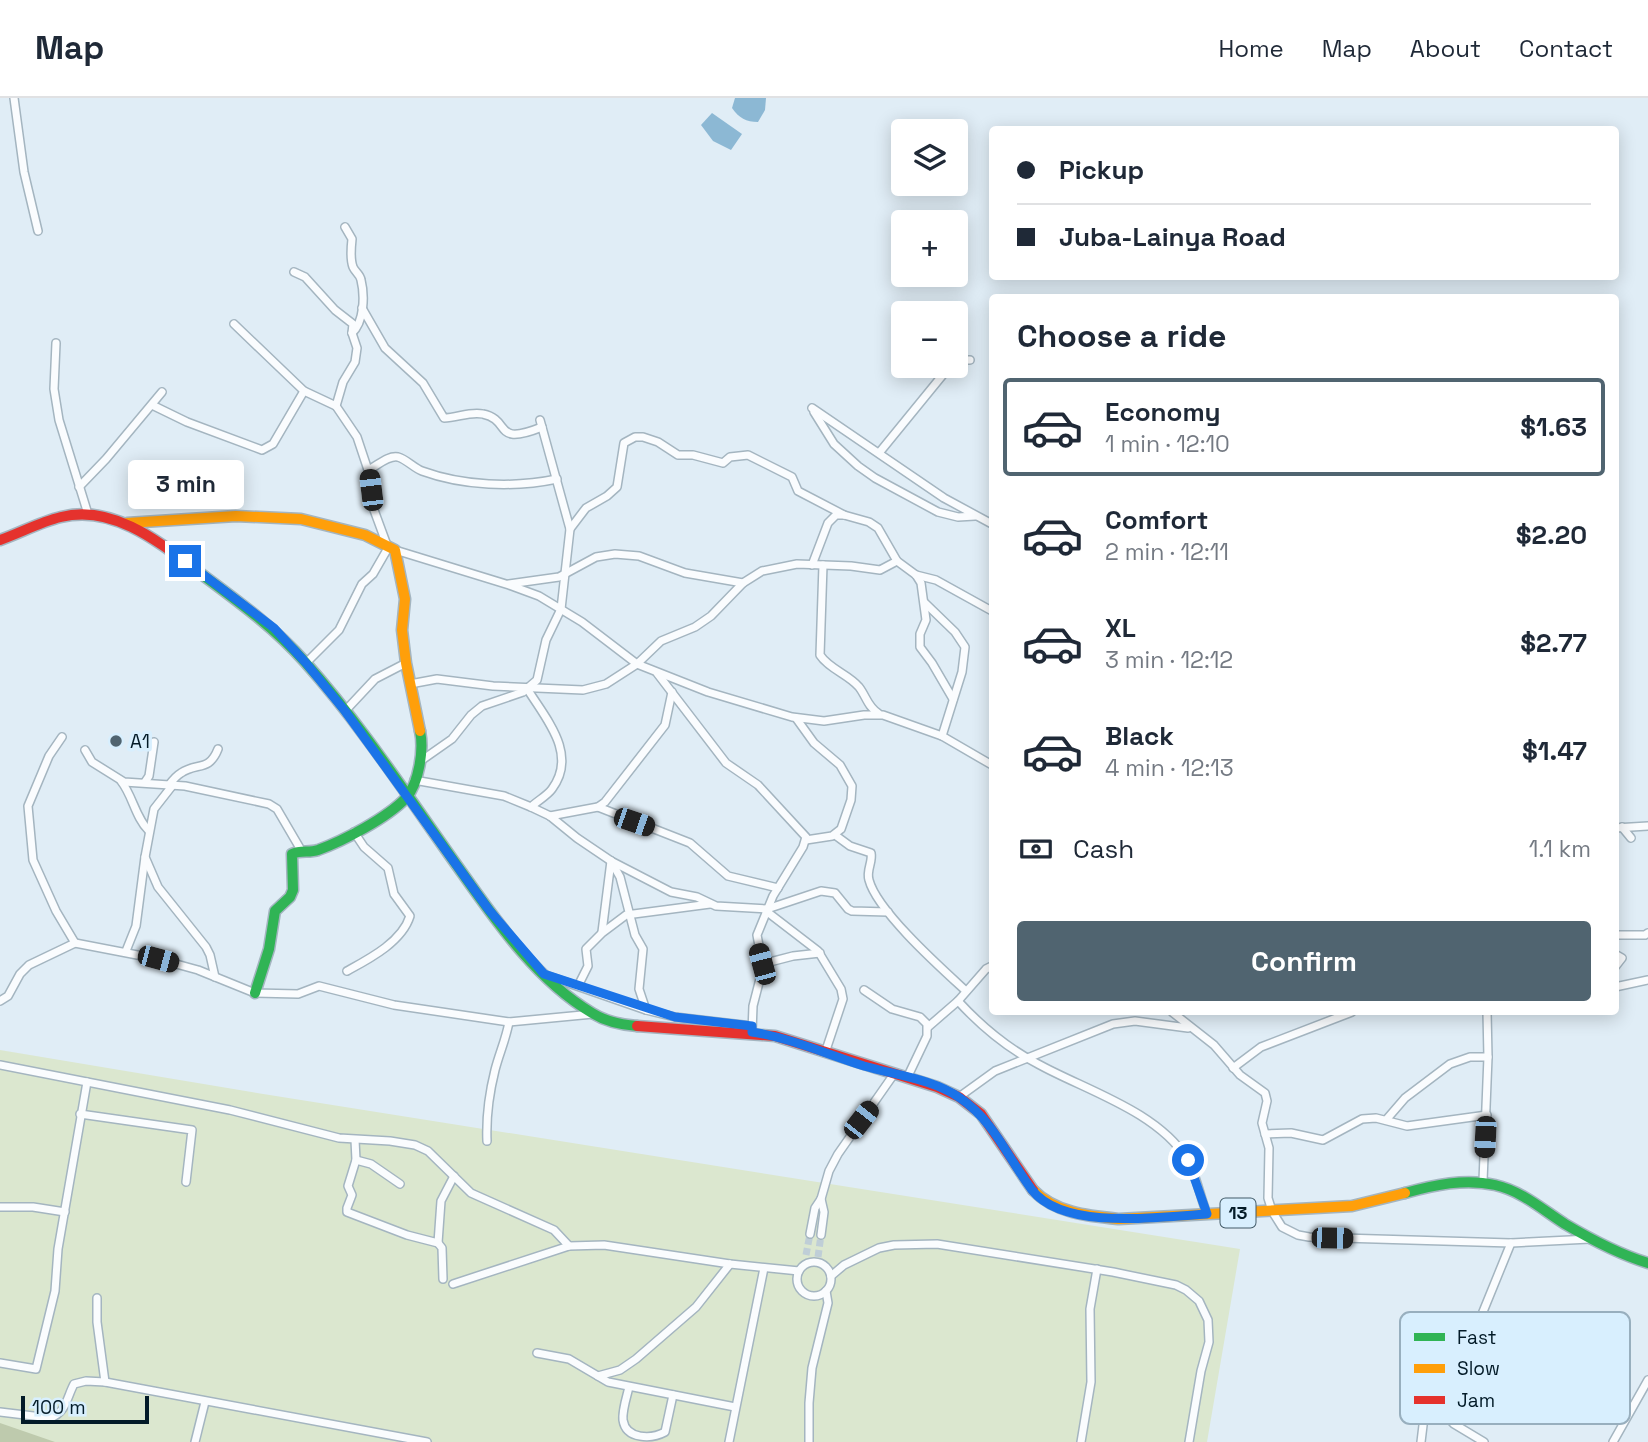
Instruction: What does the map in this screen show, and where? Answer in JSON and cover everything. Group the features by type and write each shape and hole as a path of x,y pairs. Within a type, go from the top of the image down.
{"main road":[{"name":"13","path":"0,540 47,521 88,514 109,517 127,523 185,561 274,628 345,711 489,910 544,974 593,1014 623,1025 752,1029 937,1087 959,1097 981,1114 1034,1192 1048,1203 1073,1213 1102,1218 1352,1206 1456,1181 1483,1181 1518,1193 1590,1239 1631,1259 1648,1263"},
{"path":"127,523 236,516 301,519 365,535 392,549 405,598 402,631 422,742 422,760 407,796 377,820 312,852 301,850 292,854 290,864 293,891 275,911 268,949 255,993"}],"street":[{"path":"14,98 24,172 38,231"},
{"path":"345,227 352,239 350,249 353,269 361,276 363,295 359,327 352,333"},
{"path":"294,272 305,277 335,310 353,324 352,333 357,348 355,362 343,382 336,405"},
{"path":"362,308 385,348 423,383 444,418 482,413 495,419 502,430 519,436 541,424 570,529 561,609 546,640 539,673 529,689 482,706 452,739 422,760"},
{"path":"234,324 279,364 304,391 336,405 357,438 369,470 374,510 392,549 509,584 539,596 582,622 637,664 708,692 796,718 824,721 883,715"},
{"path":"56,343 54,389 59,420 88,514"},
{"path":"879,453 940,378"},
{"path":"152,405 187,422 262,450 273,444 304,391"},
{"path":"79,487 162,393"},
{"path":"975,516 958,517 938,512 866,472 834,444 812,408 989,523"},
{"path":"570,529 586,508 617,487 624,443 635,437 658,442 678,456 693,455 715,462 723,463 730,457 748,455 792,477 798,491 844,514 874,525 881,531 897,561 916,575 936,580 989,609"},
{"path":"369,470 387,459 398,457 420,471 475,482 525,485 557,479"},
{"path":"812,565 828,523 836,515 844,514"},
{"path":"306,663 339,630 362,584 392,549"},
{"path":"509,584 554,579 601,555 647,558 685,573 743,583"},
{"path":"410,684 438,678 529,689 594,688 606,684 637,664 661,641 695,627 711,616 743,583 761,571 777,566 812,565 880,570 897,561"},
{"path":"823,565 820,655 826,663 853,681 872,709 942,736 989,763"},
{"path":"916,575 923,588 925,602 926,620 919,639 920,647 953,699"},
{"path":"925,602 955,632 965,647 964,663 942,736"},
{"path":"345,711 375,679 406,663"},
{"path":"544,974 646,1010 752,1029 753,1006 762,964 757,935 778,888 806,840 804,834 758,785 726,763 656,672"},
{"path":"529,689 555,733 562,751 560,771 552,789 531,807"},
{"path":"550,816 598,807 609,797 665,724 672,692"},
{"path":"796,718 814,743 840,765 852,786 844,822 835,835 806,840"},
{"path":"62,737 49,756 28,806 33,860 56,911 75,943"},
{"path":"145,782 149,776 154,742"},
{"path":"125,951 136,926 154,809 170,785 184,771 207,764 214,759 218,749"},
{"path":"85,750 92,762 121,781 140,820 149,831"},
{"path":"414,780 504,796 531,807 550,816 611,861 662,888 697,897 711,904 767,910 821,891 835,893 852,912 888,912"},
{"path":"121,781 185,786 269,804 277,809 301,850"},
{"path":"598,807 690,843 728,877 778,888"},
{"path":"1619,827 1648,826"},
{"path":"1619,827 1631,838"},
{"path":"347,971 374,956 394,939 410,916 394,894 388,868 364,847 354,832"},
{"path":"835,835 850,846 871,853 869,880 876,896 929,957 966,991"},
{"path":"145,856 158,887 206,947 215,977"},
{"path":"611,861 623,886 635,935 643,949 639,989 646,1010"},
{"path":"602,933 611,861"},
{"path":"578,986 588,964 586,949 621,918 711,904"},
{"path":"767,910 820,953 843,994 825,1052"},
{"path":"1619,935 1648,933"},
{"path":"0,1000 8,996 20,974 29,965 75,943 158,959 255,993 298,994 319,986 394,1005 509,1022 593,1014"},
{"path":"762,964 820,953"},
{"path":"907,1078 924,1046 928,1027 958,1001 989,968"},
{"path":"1619,986 1648,980"},
{"path":"864,990 894,1011 920,1017 928,1027"},
{"path":"958,1001 980,1025 1027,1058 1140,1115 1163,1132 1188,1160 1207,1214"},
{"path":"1176,1015 1214,1045 1233,1068 1265,1093 1267,1097 1262,1118 1269,1148 1268,1198 1282,1227 1308,1237 1511,1243 1590,1239"},
{"path":"1233,1068 1261,1047 1344,1015"},
{"path":"1483,1181 1487,1115 1487,1015"},
{"path":"487,1142 487,1108 509,1022"},
{"path":"959,1097 995,1071 1079,1036 1125,1022 1191,1028"},
{"path":"1386,1120 1405,1098 1450,1064 1470,1057 1488,1057"},
{"path":"0,1065 230,1110 312,1132 355,1140 415,1145 428,1152 471,1193 555,1230 569,1246"},
{"path":"810,1234 815,1208 838,1154 894,1074"},
{"path":"0,1363 36,1369 55,1291 58,1249 87,1082"},
{"path":"80,1114 192,1130 186,1182"},
{"path":"1265,1134 1291,1133 1323,1140 1362,1119 1386,1120 1407,1126 1487,1115"},
{"path":"355,1140 356,1160 348,1184 352,1195 348,1213 407,1235 438,1243 442,1248 443,1279"},
{"path":"356,1160 371,1164 400,1184"},
{"path":"438,1243 441,1201 454,1176"},
{"path":"821,1199 824,1212 821,1235"},
{"path":"0,1207 65,1212"},
{"path":"1483,1312 1511,1243"},
{"path":"831,1276 844,1265 879,1248 937,1244 1097,1269 1176,1285 1199,1301 1208,1320 1209,1342 1201,1371 1189,1442"},
{"path":"453,1284 569,1246 604,1245 764,1268 800,1269 809,1262 819,1260 827,1267 831,1276 830,1286 815,1296 804,1292 798,1283 800,1269 807,1255"},
{"path":"598,1376 620,1370 636,1359 696,1307 730,1265"},
{"path":"729,1442 764,1268"},
{"path":"1081,1442 1091,1382 1090,1309 1097,1269"},
{"path":"809,1442 810,1380 828,1303 826,1291"},
{"path":"97,1298 97,1322 106,1382"},
{"path":"537,1353 569,1359 608,1382 735,1407"},
{"path":"1630,1412 1648,1380"},
{"path":"0,1412 50,1418 58,1416 74,1384 86,1381 106,1382 427,1442"},
{"path":"629,1387 623,1420 628,1430 648,1437 665,1432 673,1395"},
{"path":"195,1442 205,1402"},
{"path":"1421,1442 1423,1424"},
{"path":"1454,1424 1484,1442"},
{"path":"1613,1442 1623,1424"}],"green space":[{"path":"0,1050 1240,1249 1207,1442 0,1442"},
{"path":"0,1423 55,1442 0,1442"}],"water":[{"path":"735,98 766,98 765,110 758,122 746,120 737,114 732,108"},
{"path":"712,113 742,134 731,150 713,141 701,125"}],"tunnel":[{"path":"806,1255 810,1234"},
{"path":"818,1257 821,1235"}],"traffic: fast":[{"path":"196,570 280,637 327,687 387,766 491,913 537,968 572,1000 592,1013 614,1022 637,1026"},
{"path":"255,993 269,949 275,911 290,897 293,890 292,854 318,850 340,841 398,806 414,784 419,766 420,731"},
{"path":"1405,1193 1461,1182 1495,1185 1523,1196 1595,1241 1648,1263"}],"traffic: slow":[{"path":"127,523 236,516 301,519 365,535 395,550 405,599 402,630 406,663 420,731"},
{"path":"1033,1190 1051,1204 1062,1208 1084,1215 1119,1219 1352,1206 1405,1193"}],"traffic: jam":[{"path":"0,540 61,517 80,514 98,516 116,520 150,537 196,570"},
{"path":"637,1026 775,1036 937,1087 959,1097 981,1114 1033,1190"}],"place":[{"name":"A1","path":"116,741"}],"route":[{"path":"185,561 274,628 306,663 345,711 489,910 544,974 646,1010 675,1017 752,1026 752,1032 775,1036 937,1087 959,1097 981,1114 1034,1192 1048,1203 1073,1213 1119,1219 1207,1214 1188,1160"}]}
